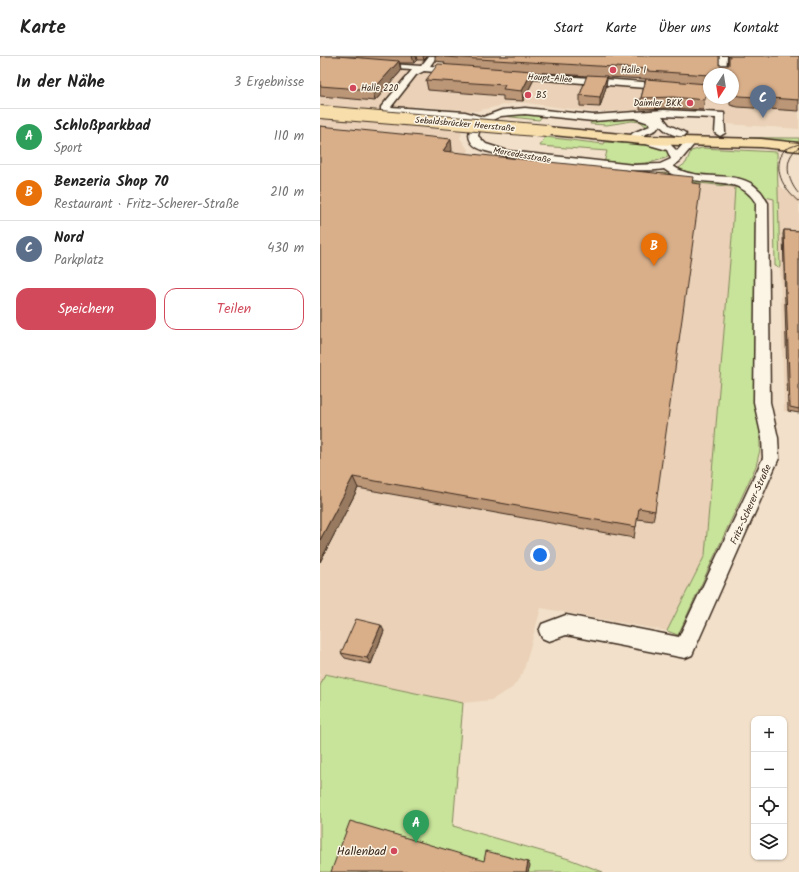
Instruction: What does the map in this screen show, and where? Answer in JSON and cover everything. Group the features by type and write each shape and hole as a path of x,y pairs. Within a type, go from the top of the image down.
{"main road":[{"name":"Sebaldsbrücker Heerstraße","path":"320,112 610,136 686,138 799,147"},
{"name":"Sebaldsbrücker Heerstraße","path":"686,138 720,133 792,134"}],"street":[{"path":"433,56 424,68 413,73 384,109 465,115 484,120 496,115 513,111 593,118 656,115 721,115 720,133"},
{"path":"722,68 723,56"},
{"path":"368,64 471,72"},
{"path":"421,79 426,73 424,68"},
{"name":"Haupt-Allee","path":"503,74 703,90"},
{"path":"397,110 404,101"},
{"path":"656,115 666,127 686,138"},
{"path":"635,116 652,121 655,125 639,137 647,142 664,144 670,148 676,159"},
{"name":"Mercedesstraße","path":"484,120 475,128 473,135 476,141 489,149 507,154 634,168 665,165 676,159 684,147 686,138"},
{"name":"Fritz-Scherer-Straße","path":"548,631 566,625 684,648 770,458 770,438 762,402 762,203 759,194 748,186 735,181 687,177 669,170 665,165"}],"shaded area":[{"path":"320,56 799,56 799,129 727,124 726,112 640,110 593,112 519,102 476,111 413,106 400,124 461,131 462,133 460,138 469,151 465,158 735,187 705,555 667,631 541,608 523,673 512,688 491,700 463,703 326,674 320,686"},
{"path":"778,185 799,199 799,413 784,411"}],"green space":[{"path":"524,113 543,115 539,120 503,116"},
{"path":"635,118 648,121 650,126 648,128 641,122 632,121 607,125 590,124 591,122"},
{"path":"545,137 604,144 605,142 662,146 669,153 668,157 653,162 628,164 604,163 607,151 540,146"},
{"path":"665,137 799,138 799,143"},
{"path":"702,148 777,152 780,267 775,266 774,199 765,197 757,190 746,185 733,181 695,176 685,173 679,168 686,163 691,151"},
{"path":"664,173 736,184 749,191 757,200 760,450 756,466 678,635 667,631 705,555 735,187 645,177 643,174"},
{"path":"325,674 463,703 453,826 569,859 603,872 320,872 320,686"}],"building":[{"path":"320,56 399,61 373,90 320,86"},
{"path":"719,56 719,65 729,65 729,56 799,56 799,100 739,96 739,68 703,68 703,75 648,71 648,69 444,57"},
{"path":"438,64 532,71 522,91 503,89 505,85 426,80"},
{"path":"587,75 607,76 600,97 580,95"},
{"path":"646,79 703,84 703,100 673,97 641,98"},
{"path":"320,126 451,139 443,151 693,177 692,183 701,184 655,511 639,508 636,527 353,477 320,540"},
{"path":"784,230 799,231 799,409 790,407"},
{"path":"356,619 381,625 367,658 341,653"},
{"name":"Hallenbad","path":"350,821 484,861 486,851 528,862 526,872 331,872"}],"tram line":[{"path":"799,144 785,149 779,163 779,171 784,185 799,202"},
{"path":"799,147 790,157 788,163 789,176 799,194"}],"place":[{"name":"Halle 1","path":"613,70"},
{"name":"Halle 220","path":"353,88"},
{"name":"BS","path":"528,95"},
{"name":"Daimler BKK","path":"690,103"},
{"name":"Nord","path":"763,118"},
{"name":"Benzeria Shop 70","path":"654,266"},
{"name":"Schloßparkbad","path":"416,843"},
{"name":"Hallenbad","path":"394,851"}]}
